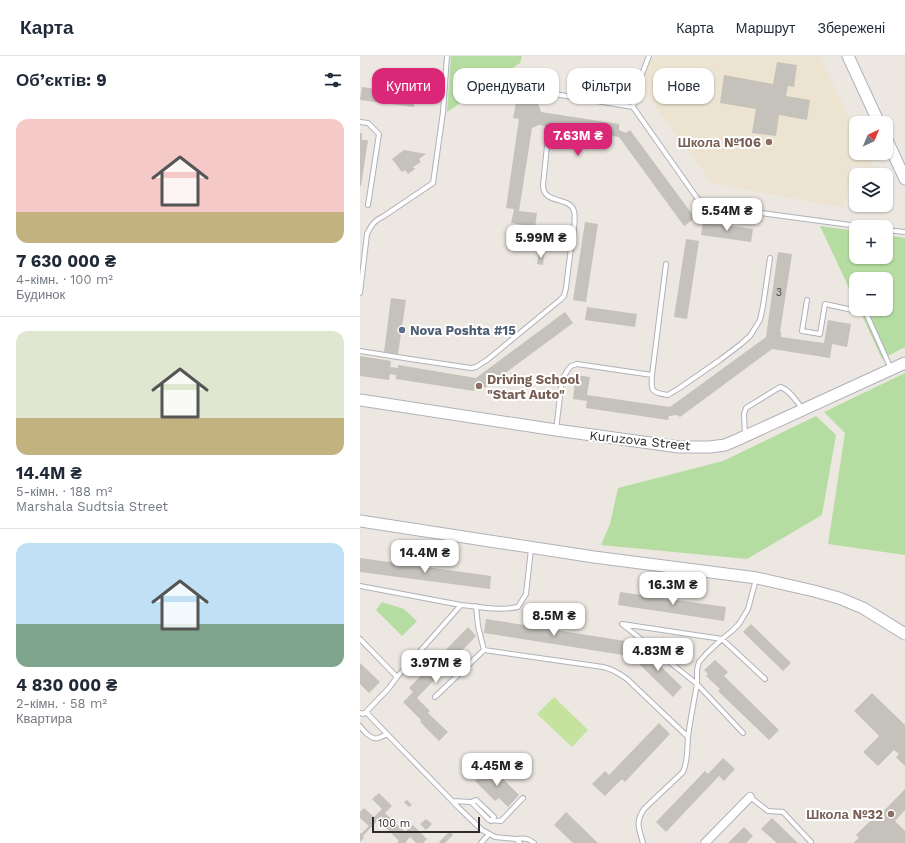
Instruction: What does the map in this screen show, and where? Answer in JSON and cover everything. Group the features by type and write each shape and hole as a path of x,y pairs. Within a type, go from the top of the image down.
{"street":[{"path":"848,56 876,116"},
{"path":"893,153 905,179"},
{"name":"Kuruzova Street","path":"360,400 679,447 710,447 724,445 745,436 905,363"},
{"path":"360,521 654,565 757,578 839,598 863,608 905,634"},
{"path":"705,843 750,797"}],"lane":[{"path":"360,293 367,234 371,225 432,183 443,112 447,56"},
{"path":"633,107 642,74 649,56"},
{"path":"559,95 633,107 697,198 709,206 849,225"},
{"path":"360,122 368,123 379,134 368,205"},
{"path":"360,351 410,360 476,368 564,296 574,225 574,211 571,205 548,196 544,191 543,185 547,146"},
{"path":"893,231 905,232"},
{"path":"666,264 651,387 654,392 666,395 670,394 720,360 750,336 760,320 770,258"},
{"path":"807,300 802,331 820,334 825,304 866,313 891,369"},
{"path":"556,430 562,380 572,366 577,364 652,375"},
{"path":"745,436 744,414 746,408 780,387 784,388 788,392 803,410"},
{"path":"360,586 461,605 507,609 518,607 526,594 531,547"},
{"path":"643,843 638,827 640,815 644,809 683,772 686,762 688,737 697,684 697,670 699,662 739,624 748,609 757,578"},
{"path":"360,713 363,714 366,712 389,688 396,677 461,605"},
{"path":"476,606 478,626 484,650"},
{"path":"743,733 697,684 622,624 722,639 765,679"},
{"path":"360,640 396,677"},
{"path":"435,697 484,650"},
{"path":"484,650 610,669 627,679 688,737"},
{"path":"366,712 482,830 495,837 516,839 522,838 528,839 534,843"},
{"path":"360,726 362,730 373,739 380,738 387,734"},
{"path":"750,797 768,811 782,812 811,842"},
{"path":"453,801 471,802 489,820 501,822 523,798"},
{"path":"480,843 489,834"},
{"path":"516,839 520,843"}],"shaded area":[{"name":"Школа №106","path":"658,56 819,56 849,117 849,160 870,160 874,167 851,166 851,168 849,168 845,208 712,183 653,104 714,104 714,68 653,68 653,104 645,93 645,71 648,62"}],"green space":[{"path":"451,56 522,56 520,63 513,68 453,68 453,104 459,104 447,112"},
{"path":"820,226 849,230 849,264 893,264 893,236 905,238 905,347 882,359 862,316 893,316 893,272 849,272 849,288"},
{"path":"905,373 905,555 828,544 845,433 824,412"},
{"path":"816,416 836,435 822,515 747,559 601,545 610,524 618,488 723,461"},
{"path":"382,602 404,609 417,621 402,636 376,610"},
{"path":"554,697 588,730 572,747 537,714"}],"building":[{"path":"777,62 797,65 794,87 788,86 786,96 810,100 807,120 779,115 776,136 752,133 756,109 720,103 724,75 773,84"},
{"path":"362,87 372,88 372,102 360,100"},
{"path":"391,104 414,104 414,107"},
{"path":"516,104 538,104 541,112 619,124 619,130 626,133 630,130 695,218 684,226 619,137 539,125 532,128 519,211 537,213 535,227 511,223 514,209 506,208 519,119 513,118"},
{"path":"360,133 362,133 362,140 368,140 361,186 360,186"},
{"path":"404,150 426,154 419,159 421,162 413,167 415,169 408,174 405,170 402,172 392,159"},
{"path":"585,222 598,224 586,302 573,300"},
{"path":"703,222 753,229 751,242 701,235"},
{"path":"686,239 699,241 687,319 674,317"},
{"path":"778,252 792,254 780,332 781,337 824,343 828,320 851,324 847,347 832,344 830,358 772,349 680,417 677,415 669,416 668,420 586,408 587,401 573,399 576,375 590,377 587,395 670,407 766,337"},
{"path":"539,253 544,254 543,265 537,264"},
{"path":"391,298 406,300 398,354 384,352"},
{"path":"587,307 637,314 635,327 585,320"},
{"path":"565,312 573,323 485,388 483,385 480,387 475,386 474,391 396,379 396,375 390,374 389,380 360,376 360,356 391,361 390,367 398,368 398,365 476,378"},
{"path":"360,558 491,576 490,589 360,572"},
{"path":"620,592 726,607 724,621 618,605"},
{"path":"486,619 625,641 623,655 484,633"},
{"path":"751,624 791,663 783,671 743,632"},
{"path":"468,627 476,636 417,698 430,711 428,713 448,732 439,741 403,702 413,692 409,688"},
{"path":"642,648 682,687 673,697 633,658"},
{"path":"715,660 728,672 724,676 779,730 769,740 718,691 720,689 706,676 708,674 704,670"},
{"path":"360,663 380,682 369,693 360,684"},
{"path":"872,693 905,725 905,766 896,757 899,754 894,750 878,766 863,752 879,736 854,711"},
{"path":"659,723 670,734 625,782 622,779 605,796 592,784 605,771 609,775"},
{"path":"723,758 735,769 724,781 719,776 666,832 656,822 705,771 708,774"},
{"path":"490,766 519,795 508,807 499,798 495,801 475,781"},
{"name":"Школа №32","path":"905,789 905,810 895,821 905,831 905,843 853,843 859,838 856,835 874,817 876,819"},
{"path":"379,793 392,806 385,813 405,832 413,825 427,839 423,843 416,843 410,837 405,843 397,843 399,841 378,820 363,836 364,838 360,842 360,833 361,834 369,826 360,818 360,812 364,808 374,817 382,809 372,799"},
{"path":"407,800 412,805 409,807 404,802"},
{"path":"566,812 598,843 573,843 554,825"},
{"path":"772,818 798,843 777,843 761,829"},
{"path":"426,819 432,824 426,830 420,824"},
{"path":"744,827 753,836 746,843 728,843"},
{"path":"450,831 453,835 445,843 440,843 439,842"}],"place":[{"name":"Школа №106","path":"769,142"},
{"name":"Nova Poshta #15","path":"402,330"},
{"name":"Driving School \"Start Auto\"","path":"479,386"},
{"name":"Школа №32","path":"891,814"}]}
